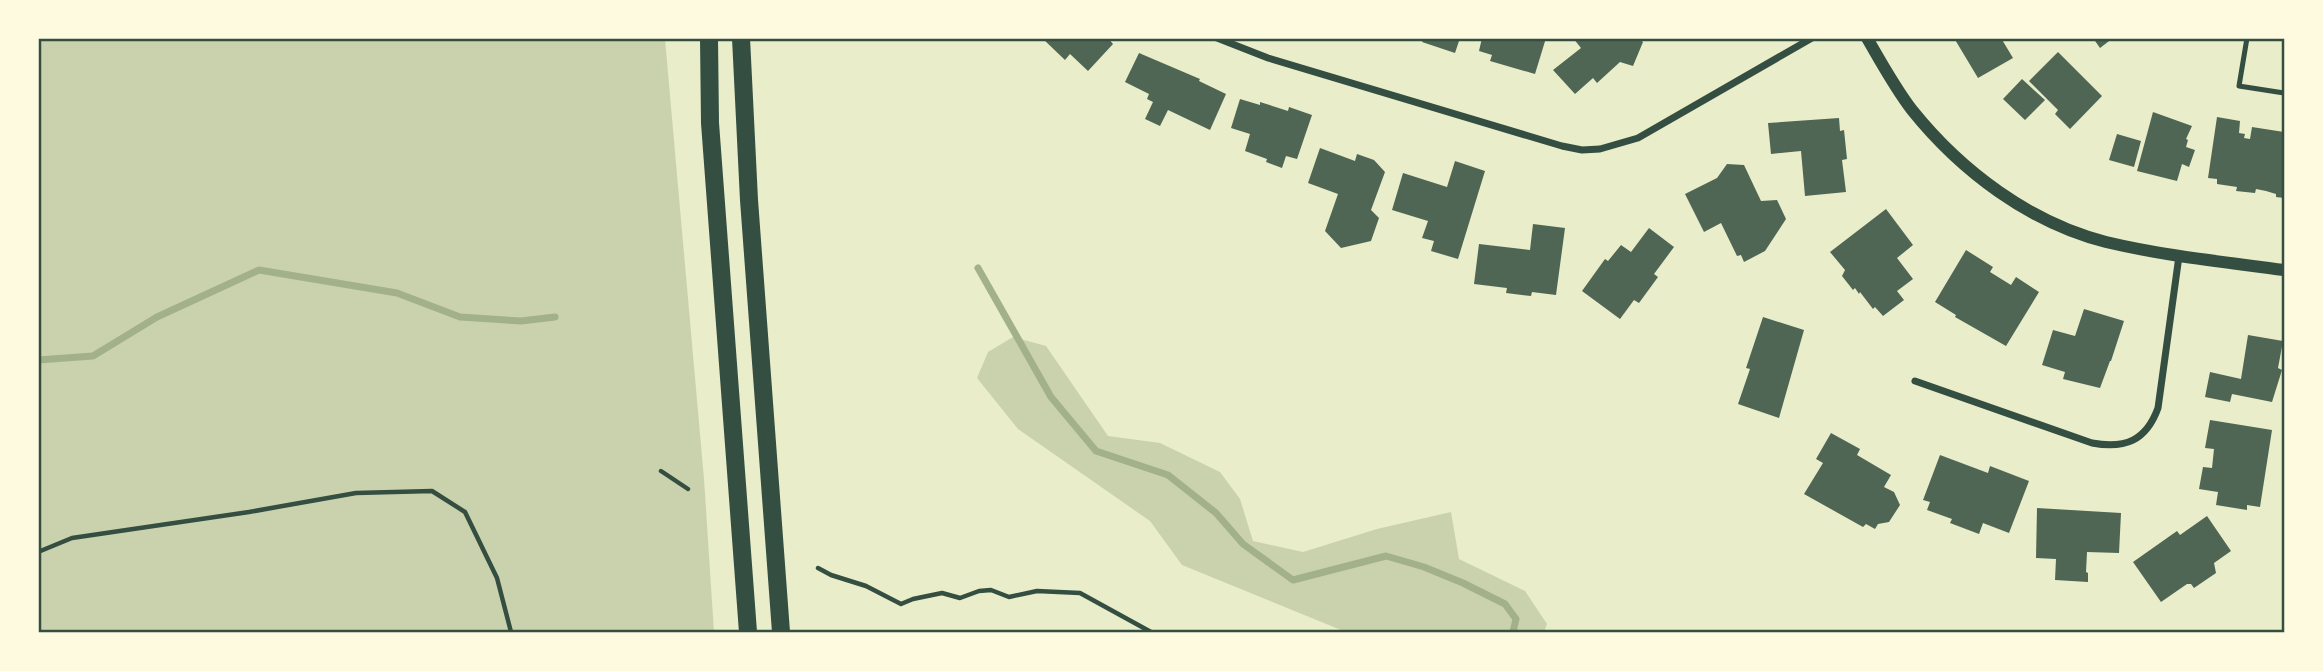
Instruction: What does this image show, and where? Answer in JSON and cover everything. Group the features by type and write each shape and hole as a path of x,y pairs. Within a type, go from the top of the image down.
{"main road":[{"path":"709,38 711,136 748,632"},
{"path":"741,38 749,200 781,632"}],"street":[{"path":"1217,38 1268,58 1582,150 1600,149 1638,138 1812,38"},
{"path":"1867,38 1910,108 1938,141 1971,172 2011,200 2050,221 2103,241 2284,270"},
{"path":"1915,381 2092,443 2122,444 2134,440 2145,432 2158,408 2179,255"}],"lane":[{"path":"2247,38 2239,86 2284,93"}],"path":[{"path":"661,471 688,489"},
{"path":"38,552 72,538 356,493 432,491 465,512 497,578 511,632"},
{"path":"818,568 866,586 901,604 942,593 960,598 991,590 1009,597 1037,591 1080,593 1151,632"}],"green space":[{"path":"38,39 665,39 704,479 714,632 39,632"},
{"path":"1013,337 1046,346 1108,436 1160,443 1220,472 1240,499 1253,541 1303,552 1377,529 1451,512 1459,559 1525,591 1547,624 1544,632 1346,632 1182,565 1150,521 1018,429 977,378 988,352"}],"building":[{"path":"1042,38 1108,38 1113,44 1088,71 1070,54 1065,60"},
{"path":"1424,38 1460,38 1455,53 1422,42"},
{"path":"1482,38 1546,38 1535,74 1490,61 1492,55 1479,51"},
{"path":"1573,38 1638,38 1643,42 1633,66 1620,62 1597,83 1593,78 1575,94 1553,70 1581,48"},
{"path":"1954,38 2001,38 2013,58 1978,78"},
{"path":"2093,38 2113,38 2100,48"},
{"path":"2058,52 2102,96 2070,129 2055,114 2058,110 2029,81"},
{"path":"1139,53 1200,79 1199,81 1226,94 1210,130 1168,110 1160,126 1145,119 1153,102 1147,99 1149,94 1125,82"},
{"path":"2022,79 2045,100 2025,120 2003,99"},
{"path":"1240,99 1288,111 1289,107 1312,115 1297,159 1286,156 1282,168 1245,151 1250,134 1231,128"},
{"path":"2153,112 2192,126 2186,139 2186,147 2195,150 2189,167 2182,164 2177,181 2137,171"},
{"path":"2217,117 2240,121 2239,133 2245,134 2244,138 2250,139 2252,127 2284,132 2284,198 2256,189 2255,193 2236,191 2237,187 2217,184 2217,179 2208,178"},
{"path":"1839,118 1840,131 1844,130 1847,159 1842,160 1846,192 1805,196 1801,151 1771,154 1768,123"},
{"path":"2117,134 2141,141 2134,167 2109,160"},
{"path":"1320,148 1355,161 1357,154 1374,160 1385,172 1371,210 1379,218 1371,241 1341,248 1325,231 1338,194 1308,183"},
{"path":"1455,161 1485,171 1458,259 1431,251 1434,241 1422,238 1428,221 1392,210 1403,173 1447,187"},
{"path":"1727,164 1744,165 1761,201 1777,200 1786,219 1765,251 1744,262 1741,255 1737,256 1721,223 1704,232 1685,194 1717,178"},
{"path":"1886,209 1913,245 1897,258 1913,279 1897,291 1904,300 1883,316 1875,307 1873,309 1860,292 1859,294 1855,288 1853,290 1842,276 1845,270 1830,252"},
{"path":"1533,224 1565,228 1556,295 1506,293 1507,288 1474,284 1479,244 1530,250"},
{"path":"1649,228 1674,247 1654,274 1658,277 1639,303 1634,300 1620,319 1582,291 1605,259 1608,261 1621,245 1631,252"},
{"path":"1966,250 1993,267 1990,272 2011,285 2016,277 2039,292 2006,346 1955,317 1956,315 1935,302"},
{"path":"2084,309 2124,321 2100,388 2063,379 2065,372 2042,365 2053,330 2075,336"},
{"path":"1763,317 1804,330 1779,418 1738,404 1750,369 1746,368"},
{"path":"2248,335 2283,341 2278,368 2282,370 2272,402 2232,394 2230,402 2205,397 2210,372 2241,379"},
{"path":"2210,420 2272,430 2260,507 2247,505 2247,510 2216,505 2218,492 2199,489 2203,467 2212,468 2214,449 2205,448"},
{"path":"1831,433 1860,449 1857,455 1891,475 1884,487 1894,492 1900,505 1889,522 1878,524 1875,529 1866,524 1863,527 1804,494 1823,463 1816,459"},
{"path":"1940,455 1988,473 1990,466 2029,481 2009,533 1983,523 1979,534 1950,523 1952,519 1927,510 1930,502 1923,500"},
{"path":"2037,508 2121,513 2119,553 2087,552 2088,582 2055,580 2056,559 2036,558"},
{"path":"2207,516 2231,551 2214,563 2216,573 2194,588 2187,584 2161,602 2133,562 2177,531 2180,535"}],"waterway":[{"path":"978,268 1051,397 1096,451 1168,475 1216,513 1243,544 1293,580 1386,556 1424,567 1505,604 1516,619 1513,632"},
{"path":"38,360 93,356 157,317 259,270 397,293 460,317 521,321 555,317"}]}
